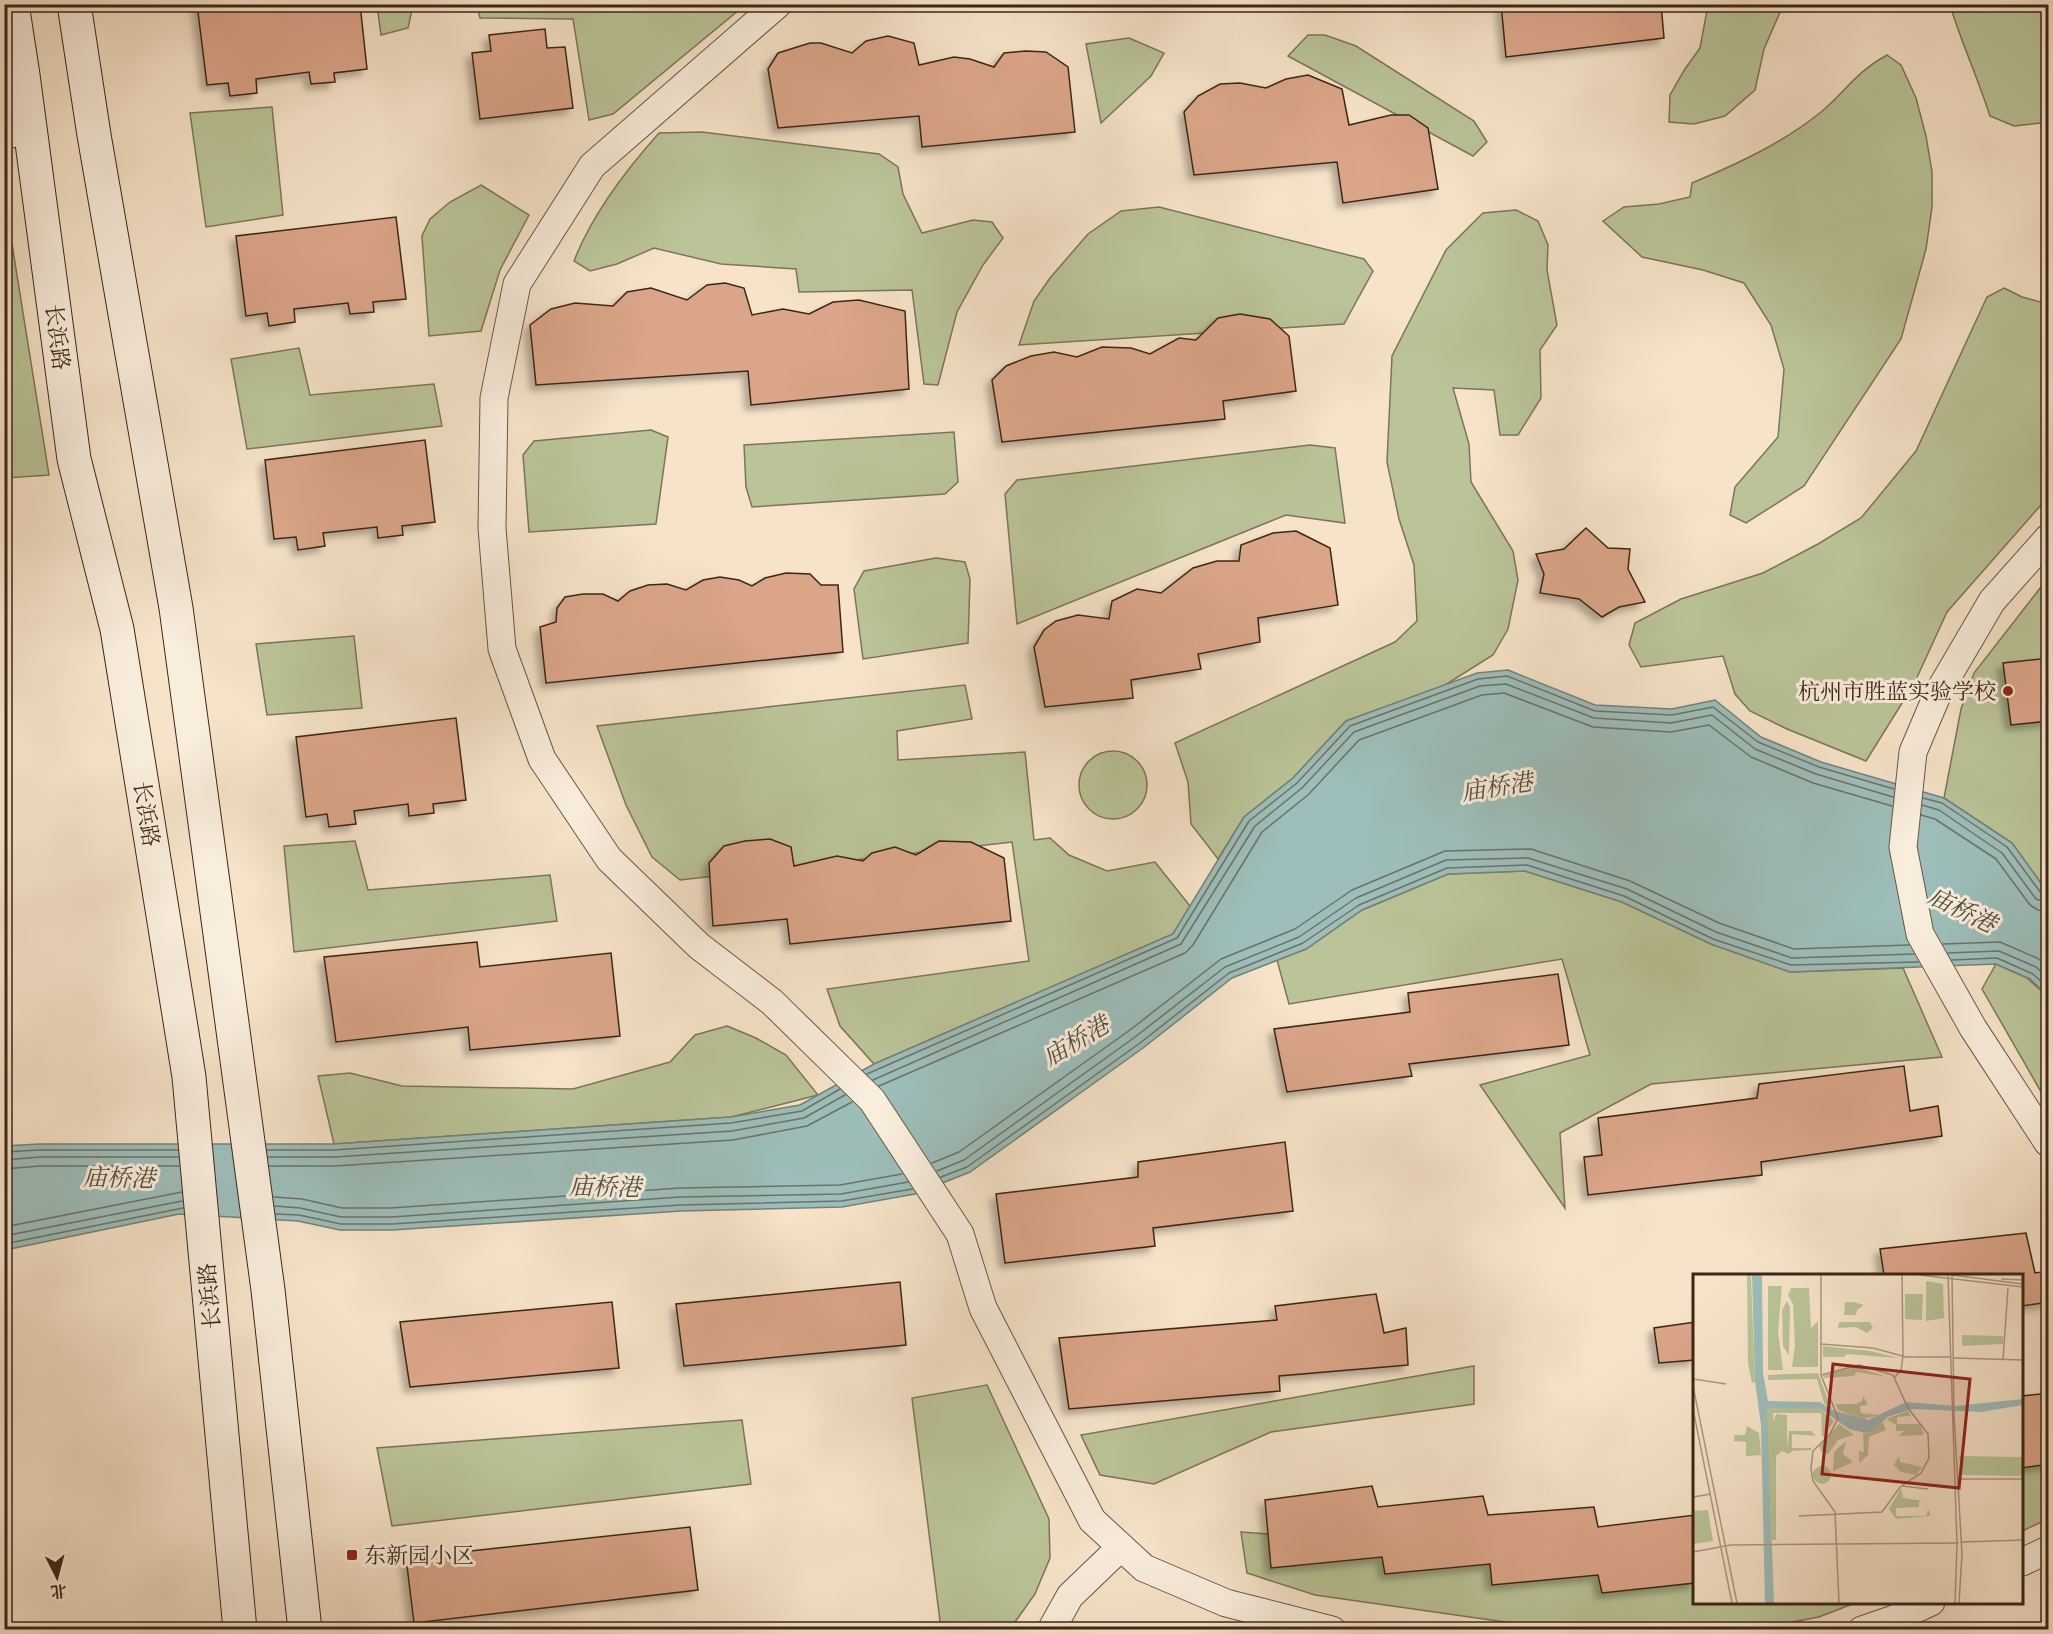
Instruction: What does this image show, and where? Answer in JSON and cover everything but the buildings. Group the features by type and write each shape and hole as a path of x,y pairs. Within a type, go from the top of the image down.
{"main road":[{"name":"长浜路","path":"12,4 18,133 74,459 117,629 189,1077 240,1629"},
{"path":"74,4 176,608 268,1290 305,1629"}],"street":[{"path":"778,4 592,166 517,284 494,398 492,528 502,649 542,759 609,859 699,946 772,1002 872,1100 960,1234 983,1308 1092,1520 1144,1568 1226,1603 1332,1629"},
{"path":"2049,538 1992,601 1938,693 1914,752 1903,847 1920,934 1981,1039 2049,1143"},
{"path":"1050,1629 1070,1596 1121,1547"},
{"path":"2023,1562 2049,1550"},
{"path":"1862,1629 1894,1619 1927,1604"}],"green space":[{"path":"477,4 745,5 613,114 589,120 573,19 480,18"},
{"path":"377,5 413,5 408,28 381,35"},
{"path":"1708,5 1790,5 1781,10 1764,49 1755,90 1725,116 1694,124 1669,122 1670,95 1700,48"},
{"path":"1950,5 2048,5 2048,122 2014,126 1990,116"},
{"path":"1308,35 1325,35 1356,46 1474,121 1487,142 1473,156 1288,56"},
{"path":"1129,38 1164,53 1151,76 1101,123 1086,44"},
{"path":"1887,55 1901,65 1916,98 1932,172 1932,207 1926,249 1901,339 1804,486 1746,523 1730,515 1735,487 1778,437 1784,369 1771,325 1744,283 1703,270 1642,257 1603,221 1624,207 1659,204 1690,197 1692,183 1743,160 1791,134 1821,112 1867,68"},
{"path":"272,107 283,215 206,227 190,113"},
{"path":"702,132 879,154 898,167 903,194 922,233 973,220 992,222 1003,238 983,265 957,312 938,385 924,384 912,290 799,292 796,269 721,264 654,248 617,264 590,271 574,261 590,226 611,193 659,133"},
{"path":"481,185 529,215 500,270 481,331 429,336 422,236 430,219 450,202"},
{"path":"1159,207 1364,259 1373,271 1344,324 1019,345 1034,301 1050,278 1088,234 1121,211"},
{"path":"1516,210 1538,221 1548,245 1547,270 1557,325 1540,350 1541,398 1518,435 1500,435 1494,390 1453,388 1469,444 1471,482 1513,551 1518,580 1508,629 1493,655 1442,687 1346,721 1293,778 1244,817 1218,859 1191,824 1188,782 1175,743 1395,642 1417,621 1414,565 1399,519 1387,462 1392,356 1446,250 1483,213"},
{"path":"4,229 12,244 49,475 5,478"},
{"path":"2004,288 2022,297 2048,304 2048,497 1947,612 1914,684 1866,761 1787,729 1750,711 1735,694 1723,656 1641,667 1629,645 1635,623 1681,599 1763,573 1861,518 1916,451 1987,297"},
{"path":"299,348 310,395 434,384 442,426 247,449 231,359"},
{"path":"651,430 668,437 656,524 529,532 523,455 534,441"},
{"path":"954,432 958,482 945,494 752,507 746,487 744,445"},
{"path":"1310,445 1335,448 1345,523 1286,515 1017,624 1005,494 1017,480"},
{"path":"936,558 965,562 970,579 968,643 863,659 854,589 864,571"},
{"path":"2048,578 2048,893 2012,843 1944,798 1961,709 1974,673"},
{"path":"354,636 362,708 267,715 256,644"},
{"path":"965,685 972,719 897,731 898,760 1025,752 1034,840 1050,838 1069,855 1107,871 1155,862 1190,906 1173,934 874,1064 840,1026 827,989 1029,961 1012,842 680,880 652,857 626,805 597,726"},
{"path":"1113,751 1126,754 1137,761 1144,772 1147,785 1144,798 1137,809 1126,816 1113,819 1100,816 1089,809 1082,798 1079,785 1082,772 1089,761 1100,754"},
{"path":"355,841 368,890 550,875 557,921 294,952 284,846"},
{"path":"1525,871 1622,902 1711,944 1790,972 1903,968 1942,1057 1651,1084 1560,1133 1565,1208 1480,1085 1590,1055 1562,959 1289,1004 1277,960 1306,949 1362,910 1448,874"},
{"path":"1996,964 2027,978 2048,997 2048,1104 1982,989"},
{"path":"727,1026 756,1038 786,1055 818,1095 731,1117 334,1144 318,1076 350,1073 402,1086 573,1089 670,1062 695,1035"},
{"path":"1474,1366 1474,1404 1271,1432 1154,1484 1100,1475 1081,1435"},
{"path":"987,1385 1049,1519 1050,1558 1035,1594 1010,1629 941,1629 912,1398"},
{"path":"742,1420 751,1484 392,1526 377,1448"},
{"path":"2048,1449 2048,1519 2023,1531 2023,1456"},
{"path":"1241,1532 1685,1563 1693,1560 1693,1604 1852,1604 1819,1617 1755,1629 1611,1630 1512,1623 1315,1595 1247,1573"}],"water":[{"name":"庙桥港","path":"1508,670 1595,705 1672,709 1715,700 1761,737 1821,762 1944,798 2012,843 2048,893 2048,996 2030,979 1996,964 1790,972 1711,944 1622,902 1525,871 1448,874 1362,910 1306,949 1232,978 1143,1048 970,1172 915,1194 842,1207 681,1211 392,1230 340,1230 298,1221 179,1214 5,1250 5,1146 334,1144 731,1117 800,1105 874,1064 1173,934 1244,817 1293,778 1346,721 1477,673"}],"place":[{"name":"杭州市胜蓝实验学校","path":"2008,691"},
{"name":"东新园小区","path":"352,1555"}]}
